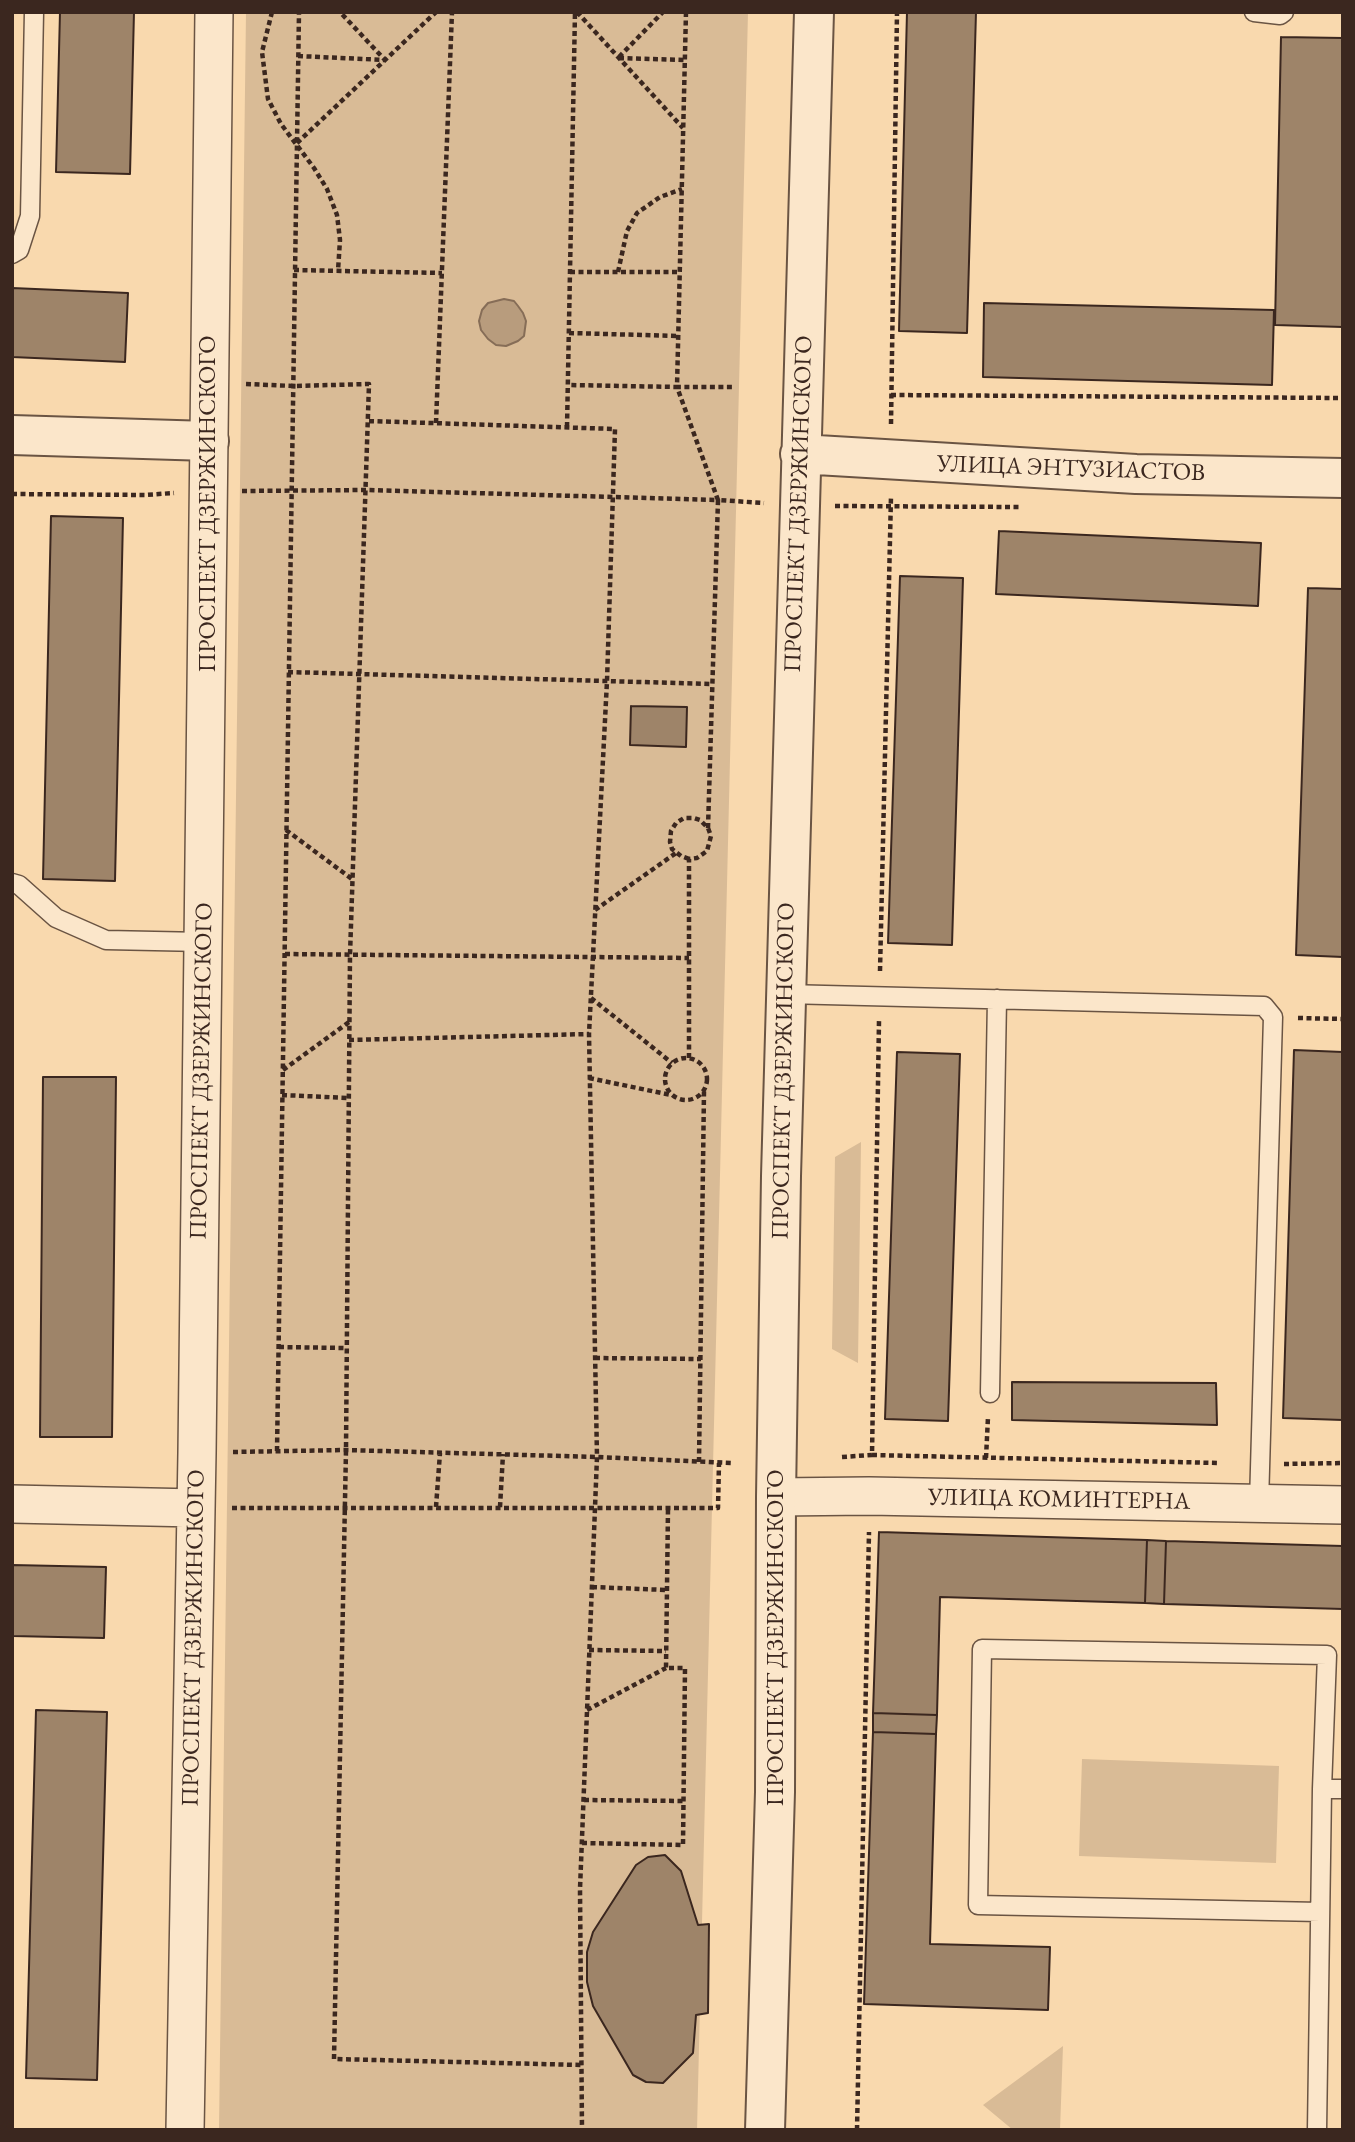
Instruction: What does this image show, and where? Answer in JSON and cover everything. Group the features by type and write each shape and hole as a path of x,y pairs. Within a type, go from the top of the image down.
{"street":[{"name":"ПРОСПЕКТ ДЗЕРЖИНСКОГО","path":"185,2130 204,942 214,12"},
{"name":"ПРОСПЕКТ ДЗЕРЖИНСКОГО","path":"765,2130 775,1791 776,1497 785,994 814,12"},
{"path":"12,435 209,441"},
{"name":"УЛИЦА ЭНТУЗИАСТОВ","path":"800,454 1136,474 1343,478"},
{"name":"УЛИЦА КОМИНТЕРНА","path":"776,1497 869,1496 1343,1505"},
{"path":"12,1504 195,1508"}],"lane":[{"path":"12,254 19,250 30,216 34,12"},
{"path":"1254,12 1280,15 1284,12"},
{"path":"12,883 19,885 56,918 106,940 204,942"},
{"path":"785,994 1264,1006 1273,1017 1259,1503"},
{"path":"990,1393 997,999"},
{"path":"1317,2130 1322,1789 1327,1655 982,1649 978,1905 1320,1912"},
{"path":"1322,1789 1343,1789"}],"path":[{"path":"272,12 262,52 268,99 281,124 327,189 337,215 341,240 338,271"},
{"path":"277,1451 299,12"},
{"path":"340,12 386,60"},
{"path":"296,144 436,12"},
{"path":"436,423 452,12"},
{"path":"576,12 683,128"},
{"path":"567,427 576,12"},
{"path":"619,58 663,12"},
{"path":"685,12 677,387 718,500 711,684 710,843 707,851 697,858 689,859 676,853 670,842 671,831 676,823 684,818 694,818 708,828"},
{"path":"890,434 897,12"},
{"path":"298,56 386,60"},
{"path":"619,58 685,60"},
{"path":"618,272 627,231 637,213 660,197 682,189"},
{"path":"294,270 442,273"},
{"path":"570,272 680,272"},
{"path":"569,332 678,336"},
{"path":"208,383 294,386 369,384 350,955 345,1450 334,2059 582,2065"},
{"path":"568,384 732,387"},
{"path":"891,394 1343,398"},
{"path":"369,421 615,429 607,681 589,1034 597,1457 580,1889 582,2130"},
{"path":"12,494 145,495 209,491 367,489 718,500 799,506 1028,507"},
{"path":"288,672 711,684"},
{"path":"286,830 353,880"},
{"path":"595,910 676,853"},
{"path":"688,1058 689,859"},
{"path":"285,954 689,958"},
{"path":"590,997 672,1063"},
{"path":"1273,1017 1343,1019"},
{"path":"283,1070 349,1021"},
{"path":"349,1040 589,1034"},
{"path":"672,1095 665,1079 672,1063 688,1058 697,1060 704,1066 707,1084 704,1091 699,1462"},
{"path":"589,1078 672,1095 688,1101 704,1091"},
{"path":"282,1095 349,1098"},
{"path":"279,1347 346,1348"},
{"path":"595,1358 701,1359"},
{"path":"986,1458 990,1393"},
{"path":"197,1453 345,1450 732,1463"},
{"path":"436,1507 440,1453"},
{"path":"500,1507 503,1454"},
{"path":"872,1455 1259,1464 1343,1463"},
{"path":"195,1508 718,1508 719,1463"},
{"path":"666,1668 668,1508"},
{"path":"857,2130 869,1525"},
{"path":"592,1587 667,1590"},
{"path":"589,1650 666,1651"},
{"path":"582,1843 683,1845 685,1668 666,1668 587,1710"},
{"path":"583,1800 684,1801"}],"shaded area":[{"path":"246,12 748,12 697,2130 219,2130"},
{"path":"504,299 514,301 526,321 524,336 506,346 496,345 488,339 481,330 479,321 482,310 488,303"},
{"path":"861,1142 858,1363 832,1349 835,1157"},
{"path":"1082,1759 1279,1766 1276,1863 1079,1856"},
{"path":"1063,2046 1060,2130 1013,2130 983,2105"}],"building":[{"path":"60,12 134,12 130,174 56,172"},
{"path":"907,12 976,12 967,333 899,331"},
{"path":"1281,37 1343,38 1343,327 1275,325"},
{"path":"12,288 128,293 125,362 12,357"},
{"path":"984,303 1274,310 1272,385 983,377"},
{"path":"51,516 123,518 115,881 43,879"},
{"path":"999,531 1261,543 1258,606 996,594"},
{"path":"900,576 963,578 952,945 888,943"},
{"path":"1308,588 1343,589 1343,957 1296,955"},
{"path":"631,706 687,707 686,747 630,745"},
{"path":"1294,1050 1343,1052 1343,1420 1283,1418"},
{"path":"897,1052 960,1054 948,1421 885,1419"},
{"path":"43,1077 116,1077 112,1437 40,1437"},
{"path":"1012,1382 1216,1383 1217,1425 1012,1420"},
{"path":"879,1532 1147,1540 1145,1603 940,1597 937,1715 873,1713"},
{"path":"1147,1540 1166,1541 1164,1604 1145,1603"},
{"path":"1166,1541 1343,1546 1343,1609 1164,1604"},
{"path":"12,1565 106,1567 104,1638 12,1636"},
{"path":"36,1710 107,1712 97,2080 26,2078"},
{"path":"873,1713 937,1715 936,1734 873,1732"},
{"path":"873,1732 936,1734 930,1944 1050,1947 1048,2010 864,2004"},
{"path":"665,1855 681,1871 698,1925 709,1924 708,2013 696,2015 693,2053 663,2083 646,2082 633,2075 593,2006 587,1982 587,1952 593,1932 636,1865 648,1857"}]}
